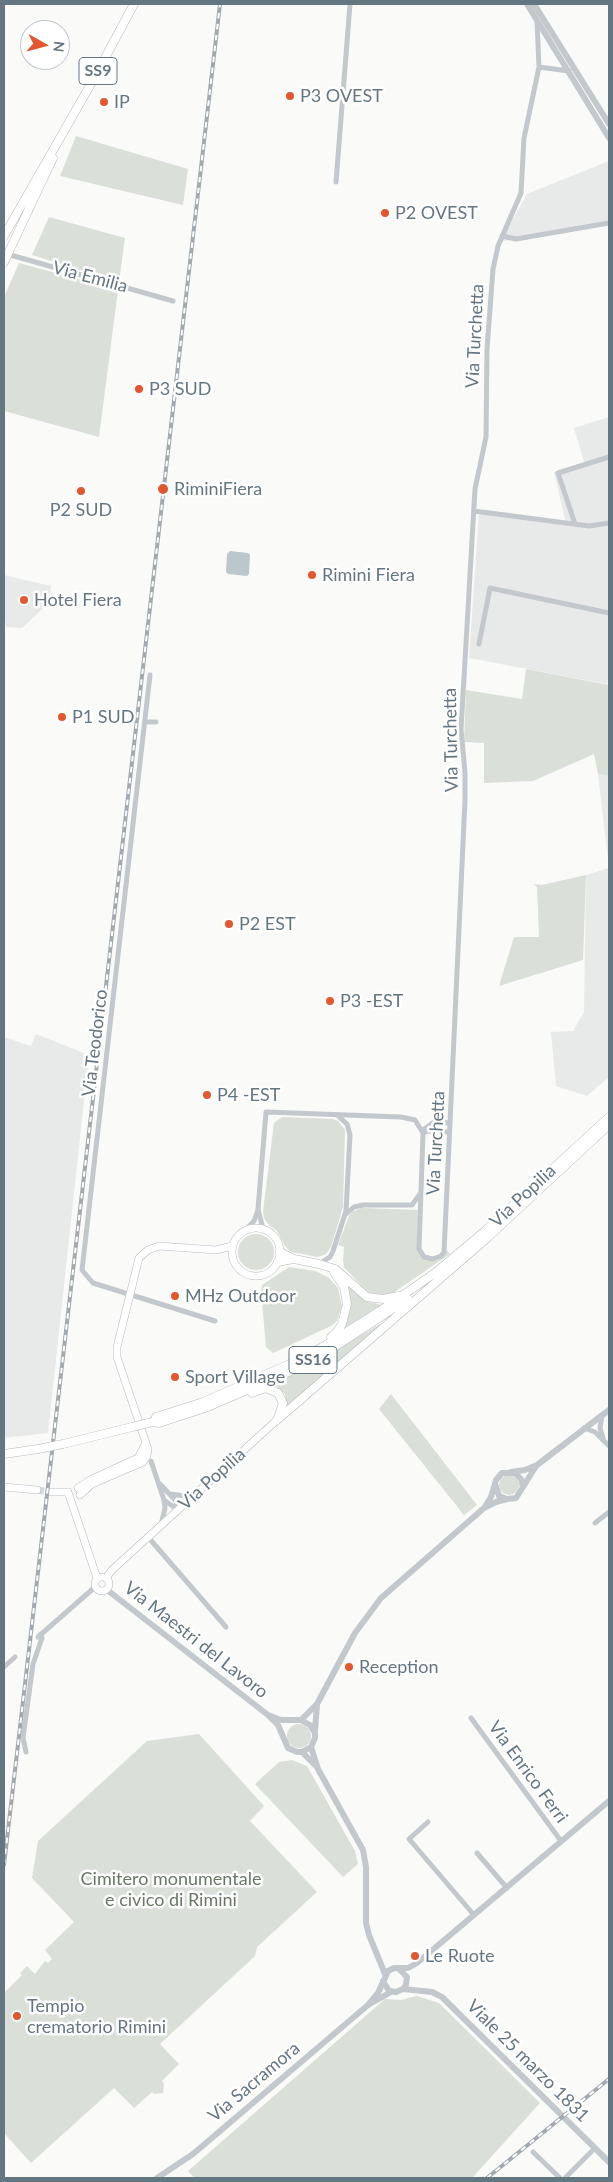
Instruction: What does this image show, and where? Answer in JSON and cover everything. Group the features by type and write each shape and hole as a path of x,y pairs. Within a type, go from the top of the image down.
{"main road":[{"name":"SS9","path":"4,236 134,4"},
{"path":"4,262 48,172 61,137"},
{"path":"4,228 20,210"},
{"name":"Via Popilia","path":"437,1275 609,1117"},
{"name":"Via Popilia","path":"437,1275 486,1239 609,1125"},
{"path":"250,1228 263,1229 275,1238 280,1252 278,1262 268,1273 254,1276 240,1271 233,1258 232,1246 239,1234 244,1231 250,1228"},
{"path":"51,1492 75,1494 92,1484 143,1462 147,1456 146,1442 117,1357 117,1347 129,1293 139,1258 153,1247 166,1246 216,1250 232,1246"},
{"path":"216,1250 233,1258"},
{"path":"280,1252 294,1259 319,1264 341,1273 367,1298 383,1299 408,1293"},
{"path":"278,1262 294,1259"},
{"path":"292,1363 336,1333 346,1314 346,1295 338,1277 329,1267"},
{"path":"277,1420 437,1275"},
{"name":"SS16","path":"153,1422 156,1417 203,1402 292,1363 326,1345 437,1275"},
{"name":"SS16","path":"4,1454 63,1444 153,1422 159,1423 204,1408 293,1370 327,1352 383,1317 437,1275"},
{"path":"204,1408 231,1401 266,1388 278,1393 283,1403 277,1420"},
{"name":"Via Popilia","path":"106,1578 112,1570 277,1420"},
{"path":"4,1487 37,1490"},
{"path":"75,1494 78,1516 97,1578 95,1587 99,1590 106,1589 109,1584 106,1578 102,1576 97,1578"}],"street":[{"path":"336,182 350,4"},
{"path":"527,4 609,138"},
{"path":"534,4 609,124"},
{"name":"Via Turchetta","path":"421,1189 419,1249 428,1259 437,1258 444,1252 445,1246 466,800 461,729 474,511 479,466 486,437 486,349 493,269 502,236 521,193 524,138 539,67 537,18"},
{"path":"539,67 569,71"},
{"path":"502,236 516,239 609,223"},
{"name":"Via Emilia","path":"7,254 173,301"},
{"path":"575,524 558,473 609,457"},
{"path":"474,511 589,526 609,523"},
{"path":"479,644 490,588 609,613"},
{"name":"Via Teodorico","path":"150,675 82,1270 93,1283 214,1321"},
{"path":"145,722 156,722"},
{"path":"244,1231 254,1221 258,1209 266,1112 410,1118 419,1124 423,1131 421,1189 419,1197 412,1204 406,1206 363,1205 354,1207 345,1215"},
{"path":"319,1264 330,1257 345,1215 350,1135 347,1124 337,1115"},
{"path":"423,1131 434,1122 450,1122"},
{"path":"423,1131 449,1132"},
{"path":"258,1209 263,1229"},
{"path":"484,1508 502,1473 525,1470 537,1465 609,1410"},
{"path":"602,1415 600,1428 603,1438"},
{"path":"584,1428 595,1432 609,1446"},
{"path":"151,1461 164,1500 160,1526"},
{"path":"317,1704 298,1720 286,1726 283,1739 292,1751 302,1752 310,1747 315,1738 314,1715 317,1704 355,1633 369,1612 381,1598 484,1508 519,1495 537,1465"},
{"path":"510,1472 518,1475 523,1487"},
{"path":"159,1484 176,1501 178,1510"},
{"path":"495,1484 497,1492 507,1499"},
{"path":"170,1494 192,1497"},
{"path":"164,1500 178,1510"},
{"path":"595,1523 609,1512"},
{"path":"148,1537 226,1626"},
{"path":"26,1752 23,1738 33,1664 42,1638 40,1635 95,1587"},
{"name":"Via Maestri del Lavoro","path":"106,1589 268,1715 278,1725 283,1739"},
{"path":"4,1667 15,1657"},
{"name":"Via Maestri del Lavoro","path":"268,1715 281,1720 298,1720"},
{"name":"Via Enrico Ferri","path":"472,1718 561,1841"},
{"path":"298,1720 310,1724 315,1733"},
{"path":"310,1747 318,1769 363,1850 366,1867 366,1923 369,1935 378,1953 391,1969"},
{"path":"302,1752 318,1769"},
{"path":"391,1969 408,1968 417,1963 609,1801"},
{"path":"428,1822 409,1839 474,1915"},
{"path":"477,1853 507,1888"},
{"path":"378,1953 386,1988 391,1992 403,1989 417,1963"},
{"path":"384,1978 391,1969"},
{"path":"399,1969 407,1980"},
{"name":"Via Sacramora","path":"157,2178 193,2154 368,2005 378,1993 384,1978"},
{"name":"Viale 25 marzo 1831","path":"407,1980 420,1990"},
{"name":"Viale 25 marzo 1831","path":"403,1989 432,1992 442,1997 609,2162"},
{"name":"Via Sacramora","path":"368,2005 391,1992"},
{"path":"565,2178 595,2148"},
{"path":"533,2152 560,2178"}],"shaded area":[{"path":"609,161 609,224 500,242 527,194"},
{"path":"609,417 609,674 607,684 469,658 479,512 566,524 554,472 585,465 574,428"},
{"path":"230,551 248,553 250,555 249,574 247,576 228,574 226,572 227,554"},
{"path":"4,575 51,586 50,602 22,628 6,627"},
{"path":"598,774 609,776 609,868"},
{"path":"609,868 609,1077 587,1096 556,1086 551,1032 573,1031 584,1012 586,875"},
{"path":"36,1034 89,1055 48,1433 4,1438 4,1037 31,1046"}],"green space":[{"path":"76,136 188,169 183,205 60,176"},
{"path":"49,217 125,238 119,282 32,255"},
{"path":"19,263 118,290 99,437 4,411 4,297"},
{"path":"526,669 609,685 609,776 598,774 594,754 533,781 484,783 484,743 464,742 466,690 522,699"},
{"path":"586,875 583,960 499,986 514,937 539,937 537,887 534,884 542,885"},
{"path":"282,1117 333,1119 338,1121 345,1130 343,1207 331,1247 326,1254 318,1257 291,1252 285,1246 277,1231 264,1218 263,1211 274,1123"},
{"path":"361,1208 418,1210 417,1246 425,1260 438,1260 443,1257 447,1250 450,1254 390,1295 383,1296 367,1292 344,1267 344,1247 338,1245 349,1216 352,1212"},
{"path":"256,1234 263,1235 269,1239 273,1245 273,1259 269,1265 263,1269 256,1270 249,1269 243,1265 239,1259 238,1252 239,1245 243,1239 249,1235"},
{"path":"289,1267 315,1271 328,1277 338,1288 342,1306 337,1321 331,1326 273,1353 266,1347 261,1290 262,1285"},
{"path":"345,1282 365,1301 382,1305 343,1330 351,1307 349,1292"},
{"path":"380,1324 287,1410 285,1394 269,1383 327,1355"},
{"path":"391,1394 477,1505 464,1515 379,1409"},
{"path":"509,1475 516,1478 519,1485 516,1492 509,1495 502,1492 499,1485 502,1478"},
{"path":"299,1724 307,1728 311,1736 307,1744 299,1748 291,1744 287,1736 291,1728"},
{"name":"Cimitero monumentale e civico di Rimini","path":"199,1734 264,1806 250,1821 317,1892 257,1947 255,1956 160,2044 179,2064 162,2081 164,2084 163,2093 154,2094 152,2092 134,2108 114,2088 31,2163 4,2133 4,1993 22,1975 20,1973 27,1966 35,1974 45,1961 48,1963 52,1959 45,1950 74,1922 32,1878 38,1841 147,1741"},
{"path":"292,1760 307,1766 355,1851 358,1864 343,1877 255,1784 279,1762"},
{"path":"417,1996 439,2003 540,2103 472,2178 194,2178 188,2171 385,1999 401,2000"}],"tunnel":[{"path":"37,1490 51,1492"}],"railway":[{"path":"4,1865 220,4"},
{"path":"487,2178 609,2079"}],"place":[{"name":"P3 OVEST","path":"290,96"},
{"name":"IP","path":"104,102"},
{"name":"P2 OVEST","path":"385,213"},
{"name":"P3 SUD","path":"139,389"},
{"name":"RiminiFiera","path":"163,489"},
{"name":"P2 SUD","path":"81,491"},
{"name":"Rimini Fiera","path":"312,575"},
{"name":"Hotel Fiera","path":"24,600"},
{"name":"P1 SUD","path":"62,717"},
{"name":"P2 EST","path":"229,924"},
{"name":"P3 -EST","path":"330,1001"},
{"name":"P4 -EST","path":"207,1095"},
{"name":"MHz Outdoor","path":"175,1296"},
{"name":"Sport Village","path":"175,1377"},
{"name":"Reception","path":"349,1667"},
{"name":"Le Ruote","path":"415,1956"},
{"name":"Tempio crematorio Rimini","path":"17,2016"}]}
